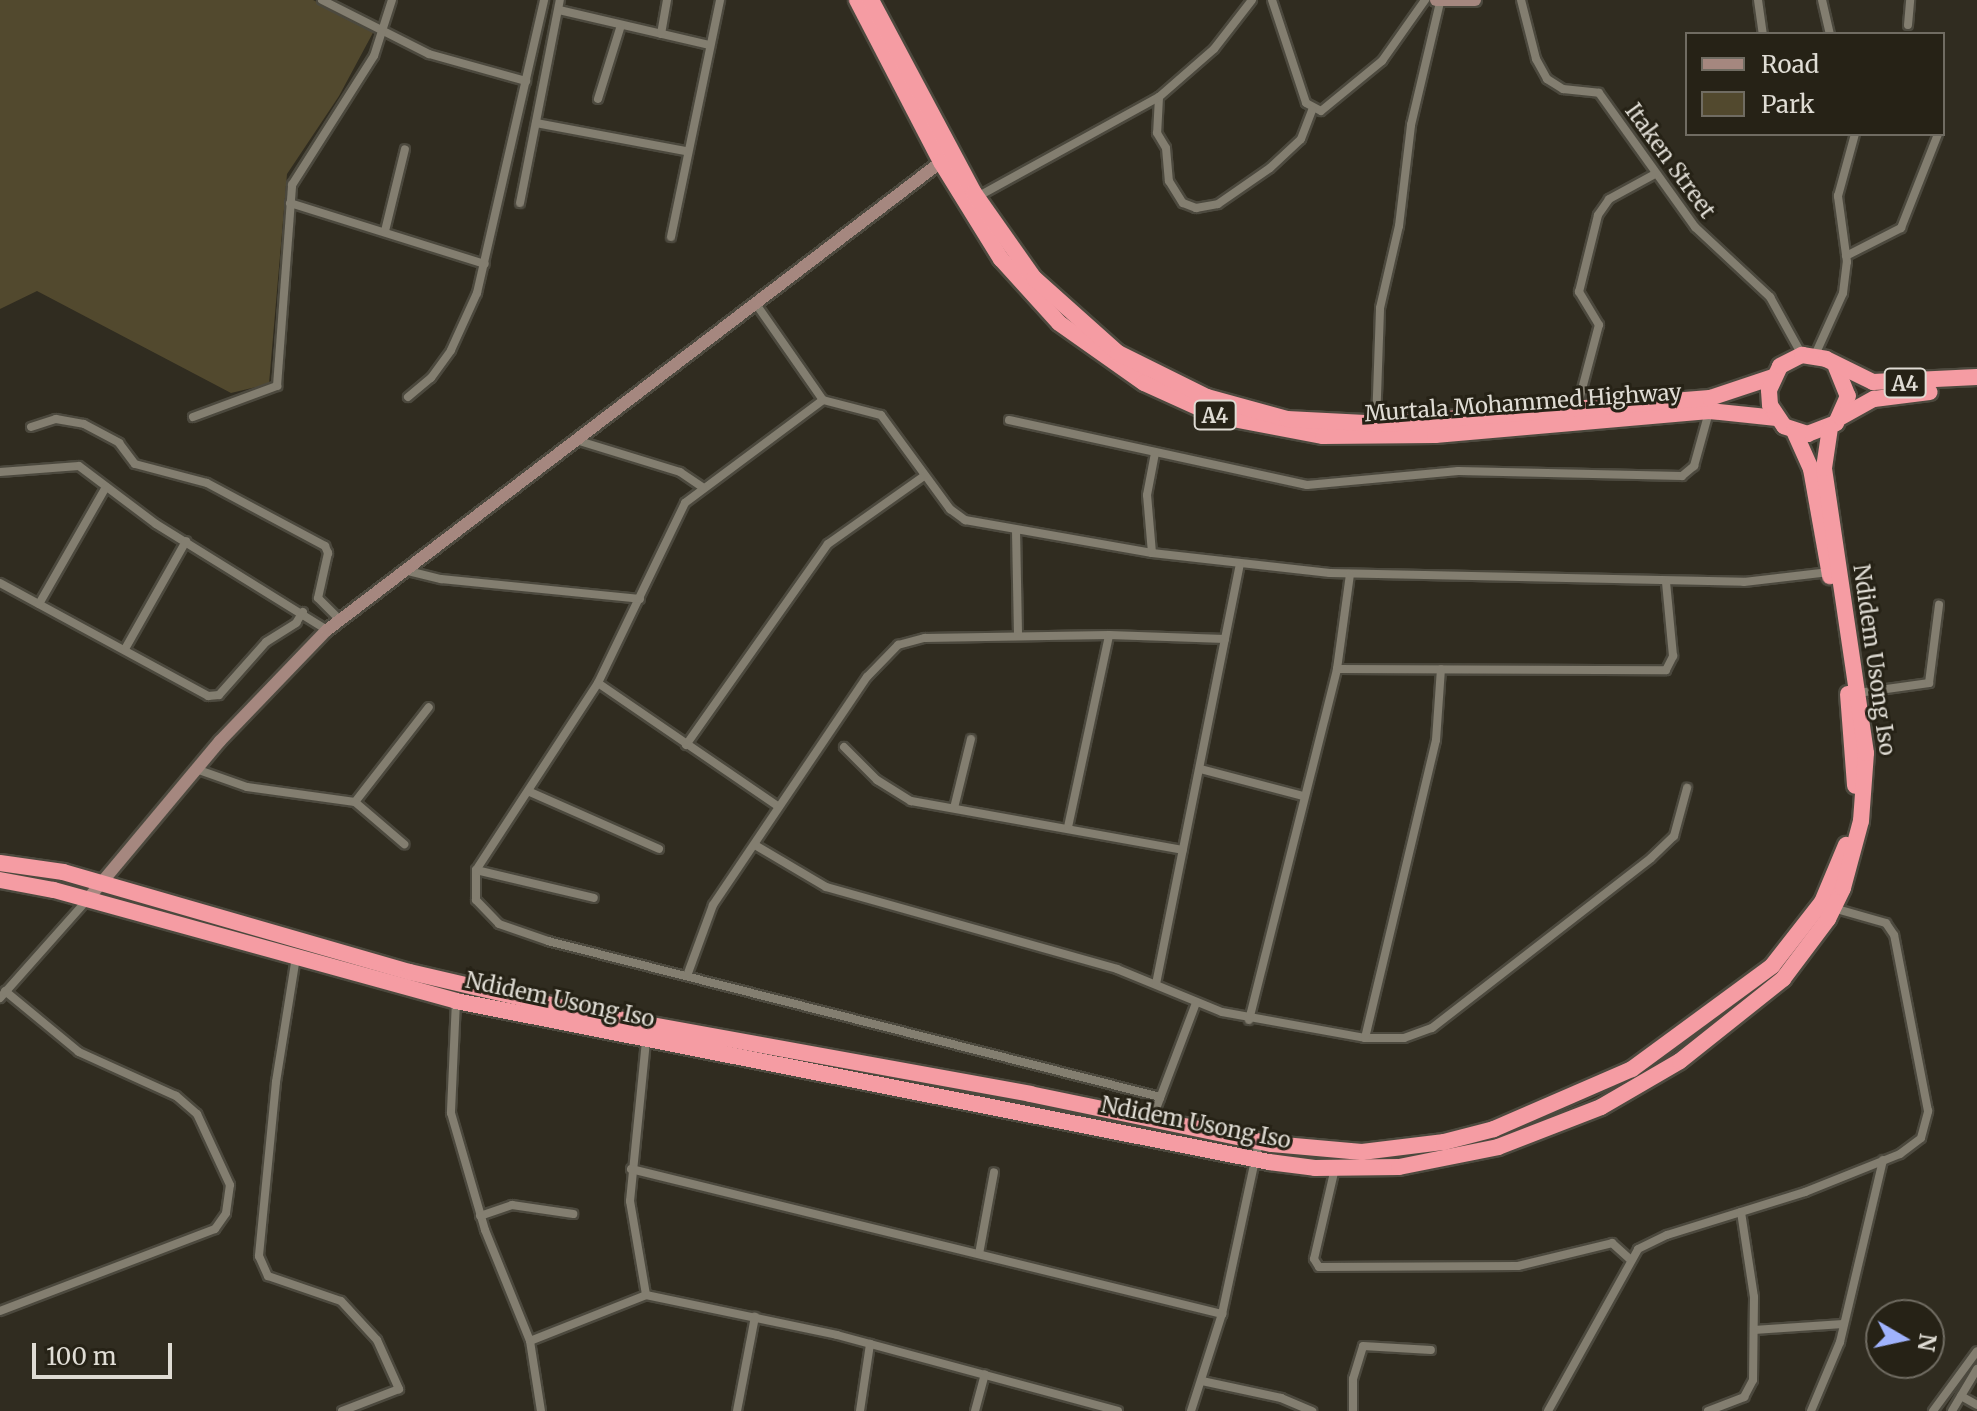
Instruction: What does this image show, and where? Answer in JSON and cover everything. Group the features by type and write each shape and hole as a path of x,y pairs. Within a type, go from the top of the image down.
{"highway":[{"name":"Murtala Mohammed Highway","path":"857,0 941,162 1001,259 1059,323 1144,383 1217,416 1323,436 1378,438 1709,411 1777,418"},
{"name":"Murtala Mohammed Highway","path":"871,0 977,198 1053,300 1118,353 1174,383 1248,410 1307,421 1376,424 1710,398 1773,377"},
{"name":"A4","path":"1773,377 1808,355 1890,383 1977,377"},
{"path":"1835,422 1848,396 1836,367"},
{"path":"1773,377 1770,405 1777,418 1794,431"},
{"name":"A4","path":"1794,431 1808,434 1892,395 1977,388"},
{"name":"Ndidem Usong Iso","path":"0,880 87,900 456,1001 1255,1159 1335,1168 1447,1159 1541,1132 1601,1107 1661,1073 1749,1008 1803,943 1854,857 1863,810 1866,753 1824,468 1835,422"},
{"name":"Ndidem Usong Iso","path":"1794,431 1811,469 1829,572 1855,781 1845,851 1828,905"},
{"name":"Ndidem Usong Iso","path":"0,863 100,883 410,972 591,1014 1152,1119 1259,1142 1316,1150 1362,1152 1444,1142 1552,1108 1632,1069 1676,1040 1803,943"},
{"path":"1661,1073 1676,1040"},
{"path":"1541,1132 1552,1108"},
{"path":"1315,1168 1316,1150"}],"street":[{"path":"322,0 383,34 429,54 526,81"},
{"path":"193,417 277,386 290,203 301,166 367,70 383,34 392,0"},
{"path":"408,397 431,378 451,350 485,264 544,0"},
{"path":"661,34 667,0"},
{"path":"671,237 685,151 720,0"},
{"path":"977,198 1159,97 1214,49 1252,0"},
{"path":"1159,97 1157,133 1166,148 1169,181 1183,203 1196,208 1241,191 1282,159 1301,139 1312,110 1272,0"},
{"path":"1312,110 1321,111 1338,102 1382,61 1425,0"},
{"path":"1376,424 1380,308 1399,226 1411,125 1438,1 1475,0"},
{"name":"Itaken Street","path":"1521,0 1536,59 1547,79 1557,88 1599,93 1695,227 1770,297 1808,355"},
{"path":"1758,0 1763,32"},
{"path":"1822,0 1830,32"},
{"path":"1908,25 1910,0"},
{"path":"520,203 560,5 621,25 710,45"},
{"path":"598,99 621,25"},
{"path":"536,123 685,151"},
{"path":"1808,355 1838,313 1846,256 1838,196 1854,136"},
{"path":"1846,256 1901,228 1937,136"},
{"path":"385,231 405,149"},
{"path":"0,1311 215,1229 226,1213 230,1185 197,1114 145,1080 79,1052 3,994 87,900 196,769 327,630 403,569 941,162"},
{"path":"1577,409 1599,325 1579,292 1598,215 1609,199 1655,174"},
{"path":"290,203 485,264"},
{"path":"756,304 823,400 881,415 957,517 1152,553 1350,574 1744,582 1829,572"},
{"path":"823,400 702,487 677,515 598,683 530,792 476,870 476,900 499,924 933,1042 1160,1097"},
{"path":"1009,420 1294,485 1458,471 1682,476 1694,466 1709,411"},
{"path":"31,427 56,419 84,424 119,443 135,464 207,483 325,546 319,602 340,620"},
{"path":"575,440 680,472 702,487"},
{"path":"1152,553 1147,495 1155,453"},
{"path":"0,472 73,464 186,541 303,612 327,630"},
{"path":"686,745 822,551 924,476"},
{"path":"39,604 106,487"},
{"path":"1016,530 1018,636"},
{"path":"125,649 186,541"},
{"path":"1156,984 1240,564"},
{"path":"403,569 441,579 640,599"},
{"path":"1249,1020 1337,669 1350,574"},
{"path":"1337,669 1666,670 1673,656 1666,582"},
{"path":"0,583 213,696 303,612"},
{"path":"1858,693 1929,683 1939,605"},
{"path":"1068,827 1109,635"},
{"path":"688,973 713,905 867,677 898,645 925,638 1018,636 1225,639"},
{"path":"1365,1038 1436,740 1441,669"},
{"path":"598,683 779,807"},
{"path":"355,802 429,707"},
{"path":"954,808 971,739"},
{"path":"844,747 897,796 1183,850"},
{"path":"196,769 247,787 355,802 404,844"},
{"path":"1200,769 1303,796"},
{"path":"755,845 826,887 1156,984 1196,1003 1249,1020 1365,1038 1404,1038 1432,1028 1597,904 1674,836 1687,788"},
{"path":"530,792 659,849"},
{"path":"476,870 594,898"},
{"path":"1548,1411 1596,1332 1631,1260 1645,1244 1883,1160 1913,1146 1925,1130 1928,1111 1920,1063 1890,928 1828,905"},
{"path":"296,957 276,1082 259,1256 268,1276 341,1301 377,1340 399,1389 342,1411"},
{"path":"456,1001 451,1113 480,1216 530,1341 541,1411"},
{"path":"1146,1136 1196,1003"},
{"path":"646,1041 631,1169 632,1226 646,1295"},
{"path":"1191,1411 1222,1314 1259,1142"},
{"path":"1811,1411 1843,1324 1883,1160"},
{"path":"1335,1168 1314,1259 1319,1267 1518,1266 1612,1243 1631,1260"},
{"path":"631,1169 1222,1314"},
{"path":"979,1254 994,1172"},
{"path":"480,1216 512,1205 573,1214"},
{"path":"1708,1411 1749,1392 1754,1330 1741,1212"},
{"path":"530,1341 646,1295 870,1344 1118,1411"},
{"path":"737,1411 755,1317"},
{"path":"1754,1330 1843,1324"},
{"path":"860,1411 870,1344"},
{"path":"1353,1411 1353,1379 1363,1346 1431,1350"},
{"path":"1933,1411 1977,1351"},
{"path":"1952,1411 1977,1369"},
{"path":"975,1411 985,1374"},
{"path":"1202,1381 1281,1398 1312,1411"},
{"path":"1961,1396 1977,1405"}],"green space":[{"path":"0,0 313,0 375,29 339,96 287,174 269,384 231,393 37,291 0,309"}]}
